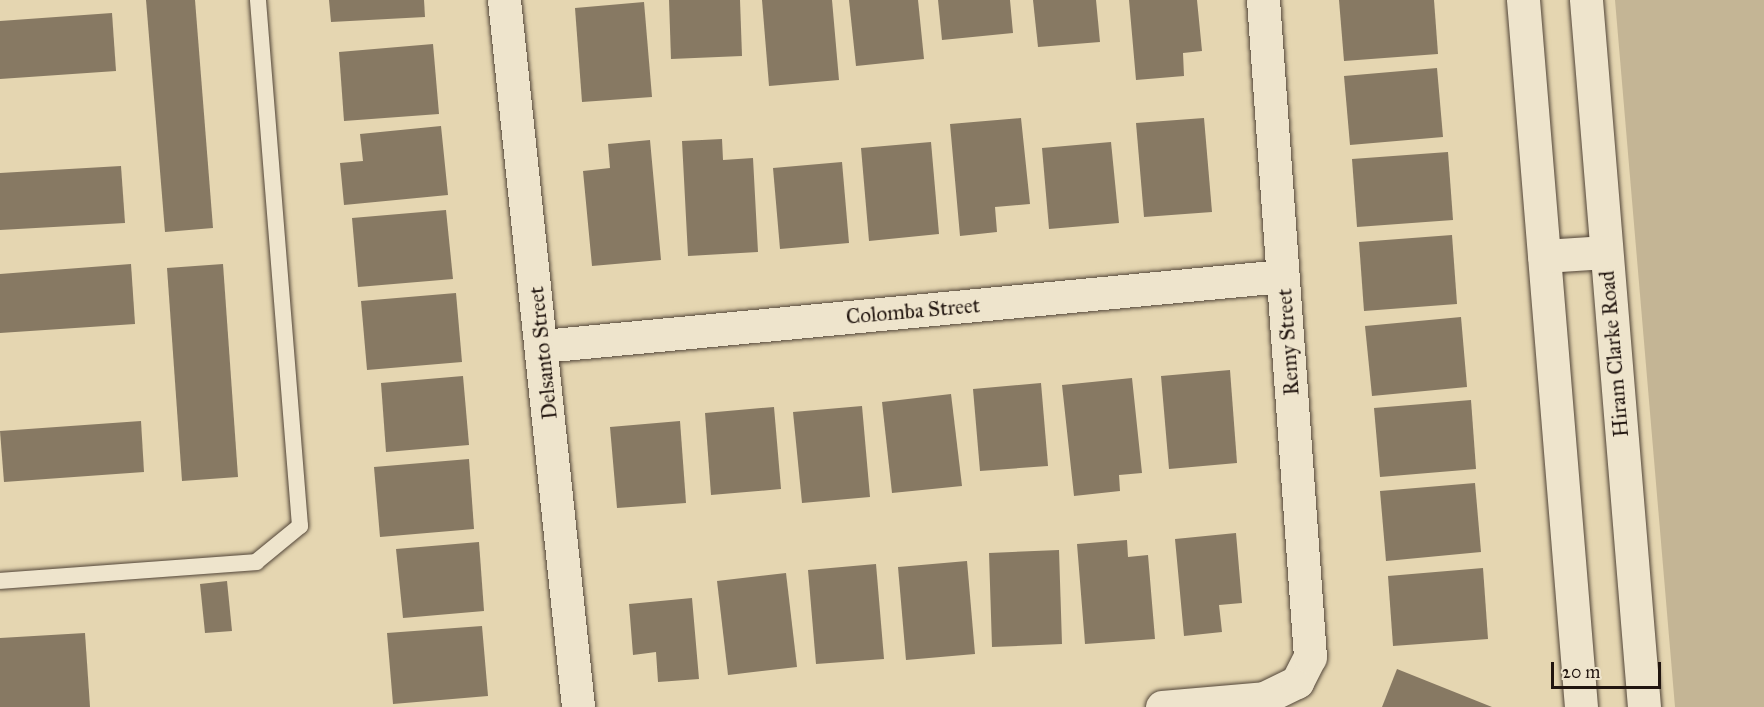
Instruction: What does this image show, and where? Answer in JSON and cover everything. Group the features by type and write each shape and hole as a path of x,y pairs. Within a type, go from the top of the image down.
{"street":[{"name":"Delsanto Street","path":"504,0 578,707"},
{"name":"Remy Street","path":"1162,707 1264,698 1297,682 1310,657 1263,0"},
{"path":"1523,0 1581,707"},
{"name":"Hiram Clarke Road","path":"1586,0 1644,707"},
{"path":"1544,256 1606,252"},
{"name":"Colomba Street","path":"542,346 1283,276"}],"lane":[{"path":"0,581 256,562 300,526 258,0"}],"shaded area":[{"path":"1615,0 1764,0 1764,707 1675,707"}],"building":[{"path":"146,0 195,0 213,228 165,232"},
{"path":"329,0 424,0 425,17 331,22"},
{"path":"669,0 740,0 742,56 671,59"},
{"path":"762,0 832,0 839,80 769,86"},
{"path":"849,0 918,0 924,59 856,66"},
{"path":"938,0 1010,0 1013,33 942,40"},
{"path":"1033,0 1096,0 1100,42 1038,47"},
{"path":"1129,0 1197,0 1202,51 1183,53 1184,76 1136,80"},
{"path":"1339,0 1434,0 1438,54 1344,61"},
{"path":"644,2 652,97 582,102 575,8"},
{"path":"112,13 116,71 0,79 0,21"},
{"path":"433,44 439,114 344,121 339,52"},
{"path":"1437,68 1443,137 1350,145 1344,76"},
{"path":"1021,118 1030,204 995,207 997,232 960,236 950,124"},
{"path":"1204,118 1212,212 1144,217 1136,123"},
{"path":"441,126 448,195 344,205 340,163 363,161 360,134"},
{"path":"722,139 723,160 753,158 758,252 688,256 682,141"},
{"path":"650,140 661,260 592,266 583,171 610,168 608,144"},
{"path":"931,142 939,234 869,241 861,148"},
{"path":"1111,142 1119,223 1049,229 1042,148"},
{"path":"1448,152 1453,220 1357,227 1352,159"},
{"path":"842,162 849,243 780,249 773,168"},
{"path":"121,166 125,223 0,230 0,173"},
{"path":"446,210 453,279 358,287 352,218"},
{"path":"1452,235 1457,304 1364,311 1359,242"},
{"path":"131,264 135,324 0,333 0,274"},
{"path":"223,264 238,477 182,481 167,268"},
{"path":"456,293 462,362 367,370 361,301"},
{"path":"1461,317 1467,387 1372,396 1365,326"},
{"path":"1230,370 1237,463 1169,469 1161,376"},
{"path":"463,376 469,445 386,452 381,383"},
{"path":"1132,378 1142,473 1119,475 1120,491 1074,496 1062,385"},
{"path":"1041,383 1048,466 980,471 973,389"},
{"path":"951,394 962,486 892,493 882,402"},
{"path":"1471,400 1476,469 1380,477 1374,408"},
{"path":"862,406 870,497 802,503 793,412"},
{"path":"774,407 781,489 711,495 705,413"},
{"path":"141,421 144,472 4,482 0,431"},
{"path":"680,421 686,503 617,508 610,427"},
{"path":"469,459 474,529 380,537 374,467"},
{"path":"1475,483 1481,552 1386,561 1380,491"},
{"path":"1236,533 1242,603 1219,605 1222,632 1184,636 1175,539"},
{"path":"1127,540 1128,557 1148,555 1155,639 1085,644 1077,544"},
{"path":"479,542 484,611 403,618 396,549"},
{"path":"1059,550 1062,644 992,647 989,553"},
{"path":"967,561 975,654 906,660 898,567"},
{"path":"876,564 884,659 816,664 808,570"},
{"path":"1483,568 1488,639 1393,646 1388,576"},
{"path":"786,573 797,667 728,675 717,581"},
{"path":"227,581 232,631 205,633 200,584"},
{"path":"692,598 699,679 658,682 656,652 633,655 629,604"},
{"path":"482,626 488,696 393,704 387,633"},
{"path":"85,633 90,707 0,707 0,638"},
{"path":"1397,669 1492,707 1382,707"}]}
